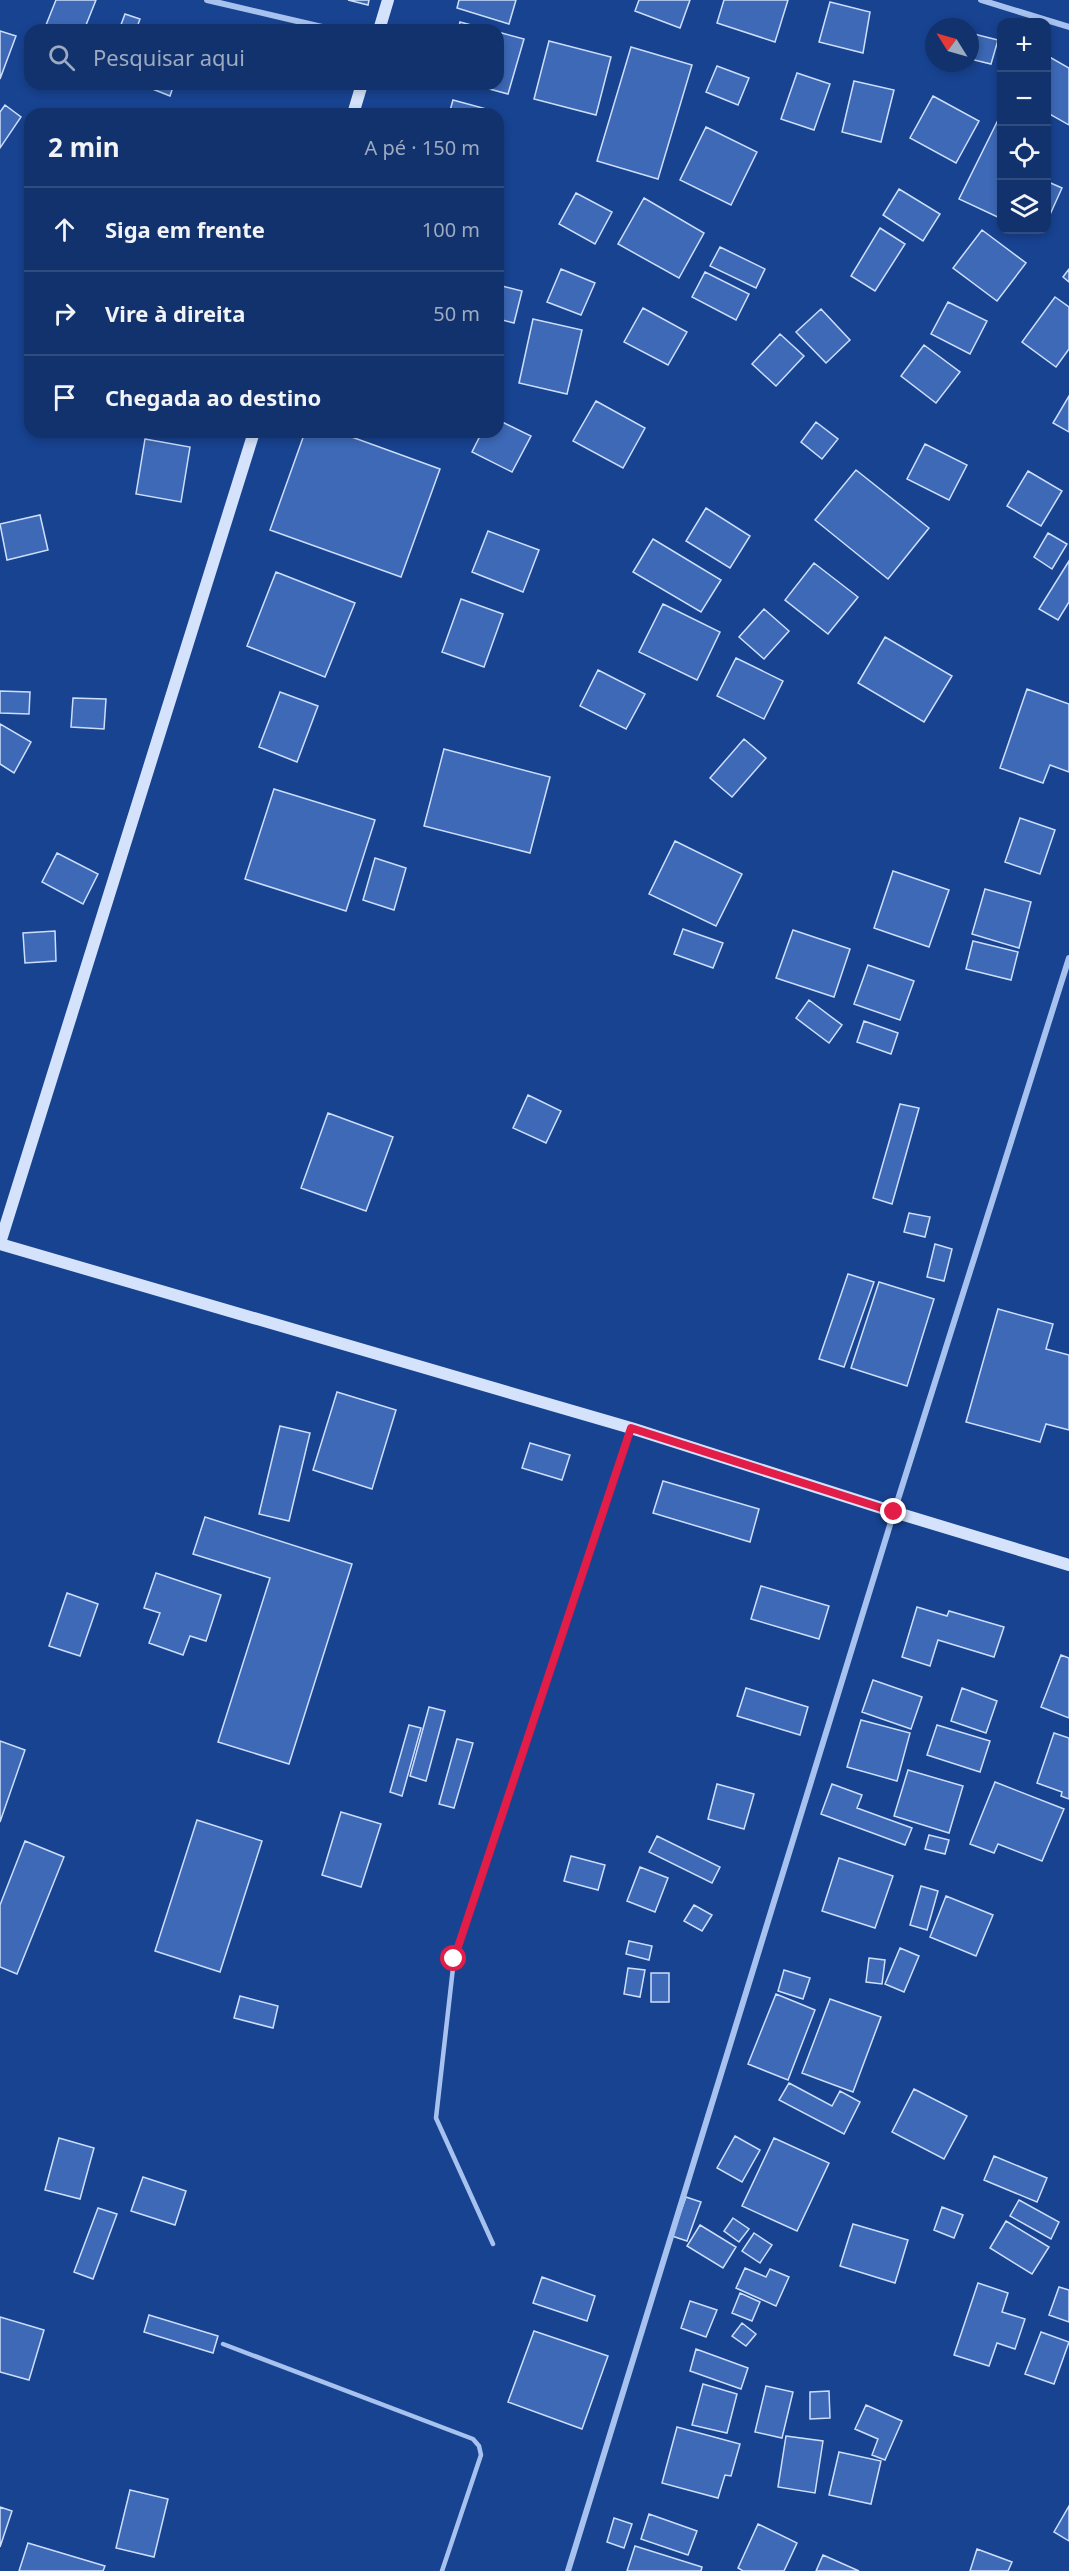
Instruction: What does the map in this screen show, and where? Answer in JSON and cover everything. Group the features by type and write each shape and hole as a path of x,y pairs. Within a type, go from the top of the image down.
{"street":[{"path":"207,0 309,24"},
{"path":"381,24 388,0"},
{"path":"981,0 1069,27"},
{"path":"354,108 360,90"},
{"path":"252,438 0,1244 631,1428 1069,1565"},
{"path":"568,2571 894,1512 1069,958"}],"lane":[{"path":"493,2244 436,2118 454,1959 631,1428"},
{"path":"223,2344 473,2439 479,2446 481,2455 442,2571"}],"building":[{"path":"56,0 96,0 86,24 46,24"},
{"path":"348,0 369,0 368,5"},
{"path":"459,0 516,0 509,24 457,8"},
{"path":"639,0 690,0 680,28 635,11"},
{"path":"724,0 788,0 775,42 717,23"},
{"path":"830,2 870,12 863,53 819,42"},
{"path":"125,14 140,19 138,24 121,24"},
{"path":"0,31 16,36 0,79"},
{"path":"504,34 524,39 508,94 493,90 504,90"},
{"path":"979,35 997,40 991,64 979,61"},
{"path":"549,41 611,57 596,115 534,99"},
{"path":"631,47 692,65 658,179 597,161"},
{"path":"1051,58 1069,68 1069,125 1051,115"},
{"path":"717,66 749,78 738,105 706,92"},
{"path":"797,73 830,84 814,130 781,119"},
{"path":"854,81 894,90 881,142 842,132"},
{"path":"155,90 172,90 170,96"},
{"path":"933,96 979,121 956,163 910,138"},
{"path":"453,100 483,108 451,108"},
{"path":"5,105 21,117 0,148 0,112"},
{"path":"997,122 997,217 959,199"},
{"path":"706,127 757,152 731,205 680,180"},
{"path":"1051,183 1062,188 1051,212"},
{"path":"899,189 940,214 923,241 883,215"},
{"path":"576,193 612,212 595,244 559,224"},
{"path":"644,198 704,233 679,278 618,244"},
{"path":"880,228 905,244 875,291 851,276"},
{"path":"982,230 1026,263 997,301 953,268"},
{"path":"720,247 765,269 756,288 710,266"},
{"path":"561,269 595,283 581,315 547,302"},
{"path":"1069,269 1069,282 1063,277"},
{"path":"705,272 749,294 736,320 692,297"},
{"path":"504,286 522,291 514,323 504,320"},
{"path":"1055,297 1069,307 1069,349 1056,367 1022,342"},
{"path":"948,302 987,321 970,354 931,334"},
{"path":"643,308 687,332 668,365 624,342"},
{"path":"821,309 850,340 826,363 796,332"},
{"path":"533,319 582,330 567,394 519,383"},
{"path":"780,334 804,356 776,386 752,364"},
{"path":"924,345 960,372 936,403 901,376"},
{"path":"1069,396 1069,432 1053,423"},
{"path":"596,401 645,428 623,468 573,441"},
{"path":"816,422 838,439 822,459 801,442"},
{"path":"504,423 531,436 512,472 472,452 479,438 504,438"},
{"path":"303,438 355,438 440,469 401,577 270,530"},
{"path":"145,439 190,447 181,502 136,494"},
{"path":"925,444 967,465 949,500 907,479"},
{"path":"856,470 929,528 888,579 815,520"},
{"path":"1028,471 1062,491 1041,526 1007,506"},
{"path":"706,508 750,536 730,568 686,541"},
{"path":"40,515 48,550 7,560 0,524"},
{"path":"488,531 539,550 523,592 472,572"},
{"path":"1048,533 1067,544 1052,569 1034,557"},
{"path":"653,539 721,580 701,612 633,572"},
{"path":"1069,561 1069,602 1058,620 1039,609"},
{"path":"814,563 858,597 828,634 785,600"},
{"path":"276,572 355,603 325,677 247,646"},
{"path":"461,599 503,614 484,667 442,652"},
{"path":"663,604 720,632 697,680 639,652"},
{"path":"764,609 789,631 764,659 739,637"},
{"path":"885,637 952,676 924,722 858,683"},
{"path":"736,658 783,681 764,719 717,696"},
{"path":"598,670 645,694 626,729 580,706"},
{"path":"1027,689 1069,704 1069,772 1050,765 1043,783 1000,768"},
{"path":"0,691 30,692 29,714 0,713"},
{"path":"280,692 318,706 297,762 259,747"},
{"path":"73,698 106,699 104,729 71,727"},
{"path":"0,724 31,742 14,773 0,764"},
{"path":"744,739 766,758 732,797 710,778"},
{"path":"444,749 550,777 530,853 424,826"},
{"path":"274,789 375,820 346,911 245,879"},
{"path":"1020,818 1055,830 1040,874 1005,862"},
{"path":"675,841 742,874 716,926 649,894"},
{"path":"57,853 98,874 83,904 42,882"},
{"path":"375,858 406,868 394,910 363,900"},
{"path":"893,871 949,890 929,947 874,928"},
{"path":"985,889 1031,902 1019,948 972,934"},
{"path":"683,929 723,943 713,968 674,954"},
{"path":"793,930 850,949 834,997 776,978"},
{"path":"55,931 56,961 25,963 23,933"},
{"path":"973,941 1018,952 1011,980 966,969"},
{"path":"868,965 914,981 900,1020 854,1004"},
{"path":"809,1000 842,1025 829,1043 796,1018"},
{"path":"864,1021 898,1033 891,1054 857,1042"},
{"path":"528,1095 561,1111 546,1143 513,1128"},
{"path":"900,1104 919,1108 892,1204 873,1198"},
{"path":"328,1113 393,1137 366,1211 301,1188"},
{"path":"909,1213 930,1217 925,1237 904,1232"},
{"path":"935,1244 952,1249 944,1281 927,1277"},
{"path":"848,1274 874,1282 844,1367 819,1359"},
{"path":"879,1282 934,1299 907,1386 851,1368"},
{"path":"998,1309 1053,1324 1046,1349 1069,1355 1069,1430 1046,1424 1040,1442 966,1422"},
{"path":"337,1392 396,1410 372,1489 313,1470"},
{"path":"280,1426 310,1433 289,1521 259,1514"},
{"path":"530,1443 570,1455 562,1480 522,1468"},
{"path":"663,1481 759,1509 750,1542 653,1513"},
{"path":"205,1517 352,1564 289,1764 218,1742 270,1578 193,1554"},
{"path":"156,1573 221,1595 206,1641 190,1636 183,1655 149,1643 160,1613 144,1608"},
{"path":"761,1586 829,1606 819,1639 751,1619"},
{"path":"67,1593 98,1604 80,1656 49,1646"},
{"path":"917,1607 947,1616 949,1611 1004,1627 994,1657 938,1640 930,1666 902,1657"},
{"path":"1061,1655 1069,1658 1069,1718 1041,1707"},
{"path":"873,1680 922,1697 911,1729 862,1712"},
{"path":"746,1688 808,1707 800,1735 737,1716"},
{"path":"962,1688 997,1701 986,1733 951,1721"},
{"path":"429,1707 445,1711 426,1781 410,1776"},
{"path":"861,1720 910,1733 897,1781 847,1767"},
{"path":"409,1725 421,1728 402,1796 390,1792"},
{"path":"937,1725 990,1741 980,1772 927,1755"},
{"path":"1054,1733 1069,1738 1069,1799 1061,1796 1062,1792 1037,1783"},
{"path":"457,1739 473,1743 454,1808 439,1804"},
{"path":"0,1741 25,1750 0,1822"},
{"path":"908,1770 963,1786 949,1833 894,1816"},
{"path":"995,1782 1064,1809 1042,1861 998,1844 994,1853 970,1844"},
{"path":"717,1784 754,1794 744,1829 708,1819"},
{"path":"832,1784 862,1795 857,1808 912,1828 905,1845 821,1814"},
{"path":"341,1812 381,1824 361,1887 322,1875"},
{"path":"197,1820 262,1841 220,1972 155,1951"},
{"path":"929,1835 949,1840 945,1854 925,1849"},
{"path":"657,1836 720,1867 712,1883 649,1852"},
{"path":"25,1841 64,1857 17,1974 0,1967 0,1905"},
{"path":"571,1856 605,1865 598,1890 564,1881"},
{"path":"839,1858 893,1876 875,1928 822,1911"},
{"path":"640,1867 668,1878 655,1912 627,1901"},
{"path":"921,1886 938,1891 927,1930 910,1925"},
{"path":"946,1896 993,1915 976,1956 930,1937"},
{"path":"694,1905 712,1915 702,1931 684,1921"},
{"path":"629,1941 652,1946 649,1960 626,1954"},
{"path":"900,1948 919,1956 904,1992 885,1984"},
{"path":"869,1958 885,1960 882,1984 866,1982"},
{"path":"628,1968 645,1970 640,1997 624,1994"},
{"path":"784,1970 810,1978 803,1999 778,1991"},
{"path":"651,1973 669,1973 669,2002 651,2002"},
{"path":"776,1994 815,2010 788,2080 748,2064"},
{"path":"240,1996 278,2006 273,2028 234,2018"},
{"path":"830,1999 881,2017 853,2092 802,2073"},
{"path":"789,2083 832,2106 840,2091 860,2102 844,2134 779,2100"},
{"path":"914,2089 967,2116 944,2159 892,2132"},
{"path":"735,2136 760,2150 742,2182 717,2168"},
{"path":"59,2138 94,2148 80,2199 45,2190"},
{"path":"774,2138 829,2163 797,2231 742,2206"},
{"path":"994,2156 1047,2178 1037,2202 984,2180"},
{"path":"143,2177 186,2191 175,2225 131,2211"},
{"path":"686,2197 701,2202 687,2241 672,2236"},
{"path":"1019,2200 1059,2222 1051,2239 1010,2216"},
{"path":"942,2207 963,2215 954,2238 934,2230"},
{"path":"98,2208 117,2214 93,2279 74,2272"},
{"path":"733,2218 749,2229 739,2242 724,2231"},
{"path":"1006,2221 1049,2247 1032,2274 990,2248"},
{"path":"853,2224 908,2240 895,2283 840,2266"},
{"path":"700,2225 736,2247 723,2268 687,2246"},
{"path":"754,2233 772,2245 760,2263 742,2251"},
{"path":"745,2268 766,2277 770,2269 789,2277 776,2306 736,2288"},
{"path":"542,2277 595,2296 587,2321 533,2303"},
{"path":"978,2283 1008,2293 1002,2312 1025,2319 1015,2349 997,2343 989,2366 954,2355"},
{"path":"1059,2287 1069,2290 1069,2322 1049,2315"},
{"path":"740,2293 760,2302 752,2321 732,2313"},
{"path":"690,2301 717,2310 706,2337 681,2328"},
{"path":"149,2315 218,2336 213,2353 144,2332"},
{"path":"0,2317 44,2330 29,2380 0,2372"},
{"path":"742,2323 756,2334 746,2346 732,2336"},
{"path":"534,2331 608,2356 582,2429 508,2402"},
{"path":"1041,2332 1069,2342 1054,2384 1025,2374"},
{"path":"696,2349 748,2368 741,2389 690,2371"},
{"path":"703,2384 737,2394 727,2433 692,2425"},
{"path":"766,2386 793,2392 782,2438 755,2432"},
{"path":"829,2391 830,2418 810,2419 810,2392"},
{"path":"866,2405 902,2421 885,2460 872,2455 878,2439 855,2429"},
{"path":"677,2427 740,2444 731,2476 725,2475 718,2498 662,2483"},
{"path":"786,2436 823,2441 815,2493 778,2487"},
{"path":"839,2452 881,2461 871,2504 829,2495"},
{"path":"130,2490 168,2499 154,2557 116,2548"},
{"path":"1069,2506 1069,2541 1054,2532"},
{"path":"0,2507 12,2511 0,2547"},
{"path":"649,2514 697,2531 688,2555 641,2539"},
{"path":"614,2518 632,2524 624,2548 607,2542"},
{"path":"758,2524 797,2543 784,2571 743,2571 738,2568"},
{"path":"28,2543 105,2566 103,2571 19,2571"},
{"path":"635,2546 702,2567 701,2571 627,2571"},
{"path":"977,2549 1012,2562 1008,2571 970,2571"},
{"path":"823,2555 859,2571 816,2571"}],"route":[{"path":"454,1959 631,1428 894,1512"}]}
